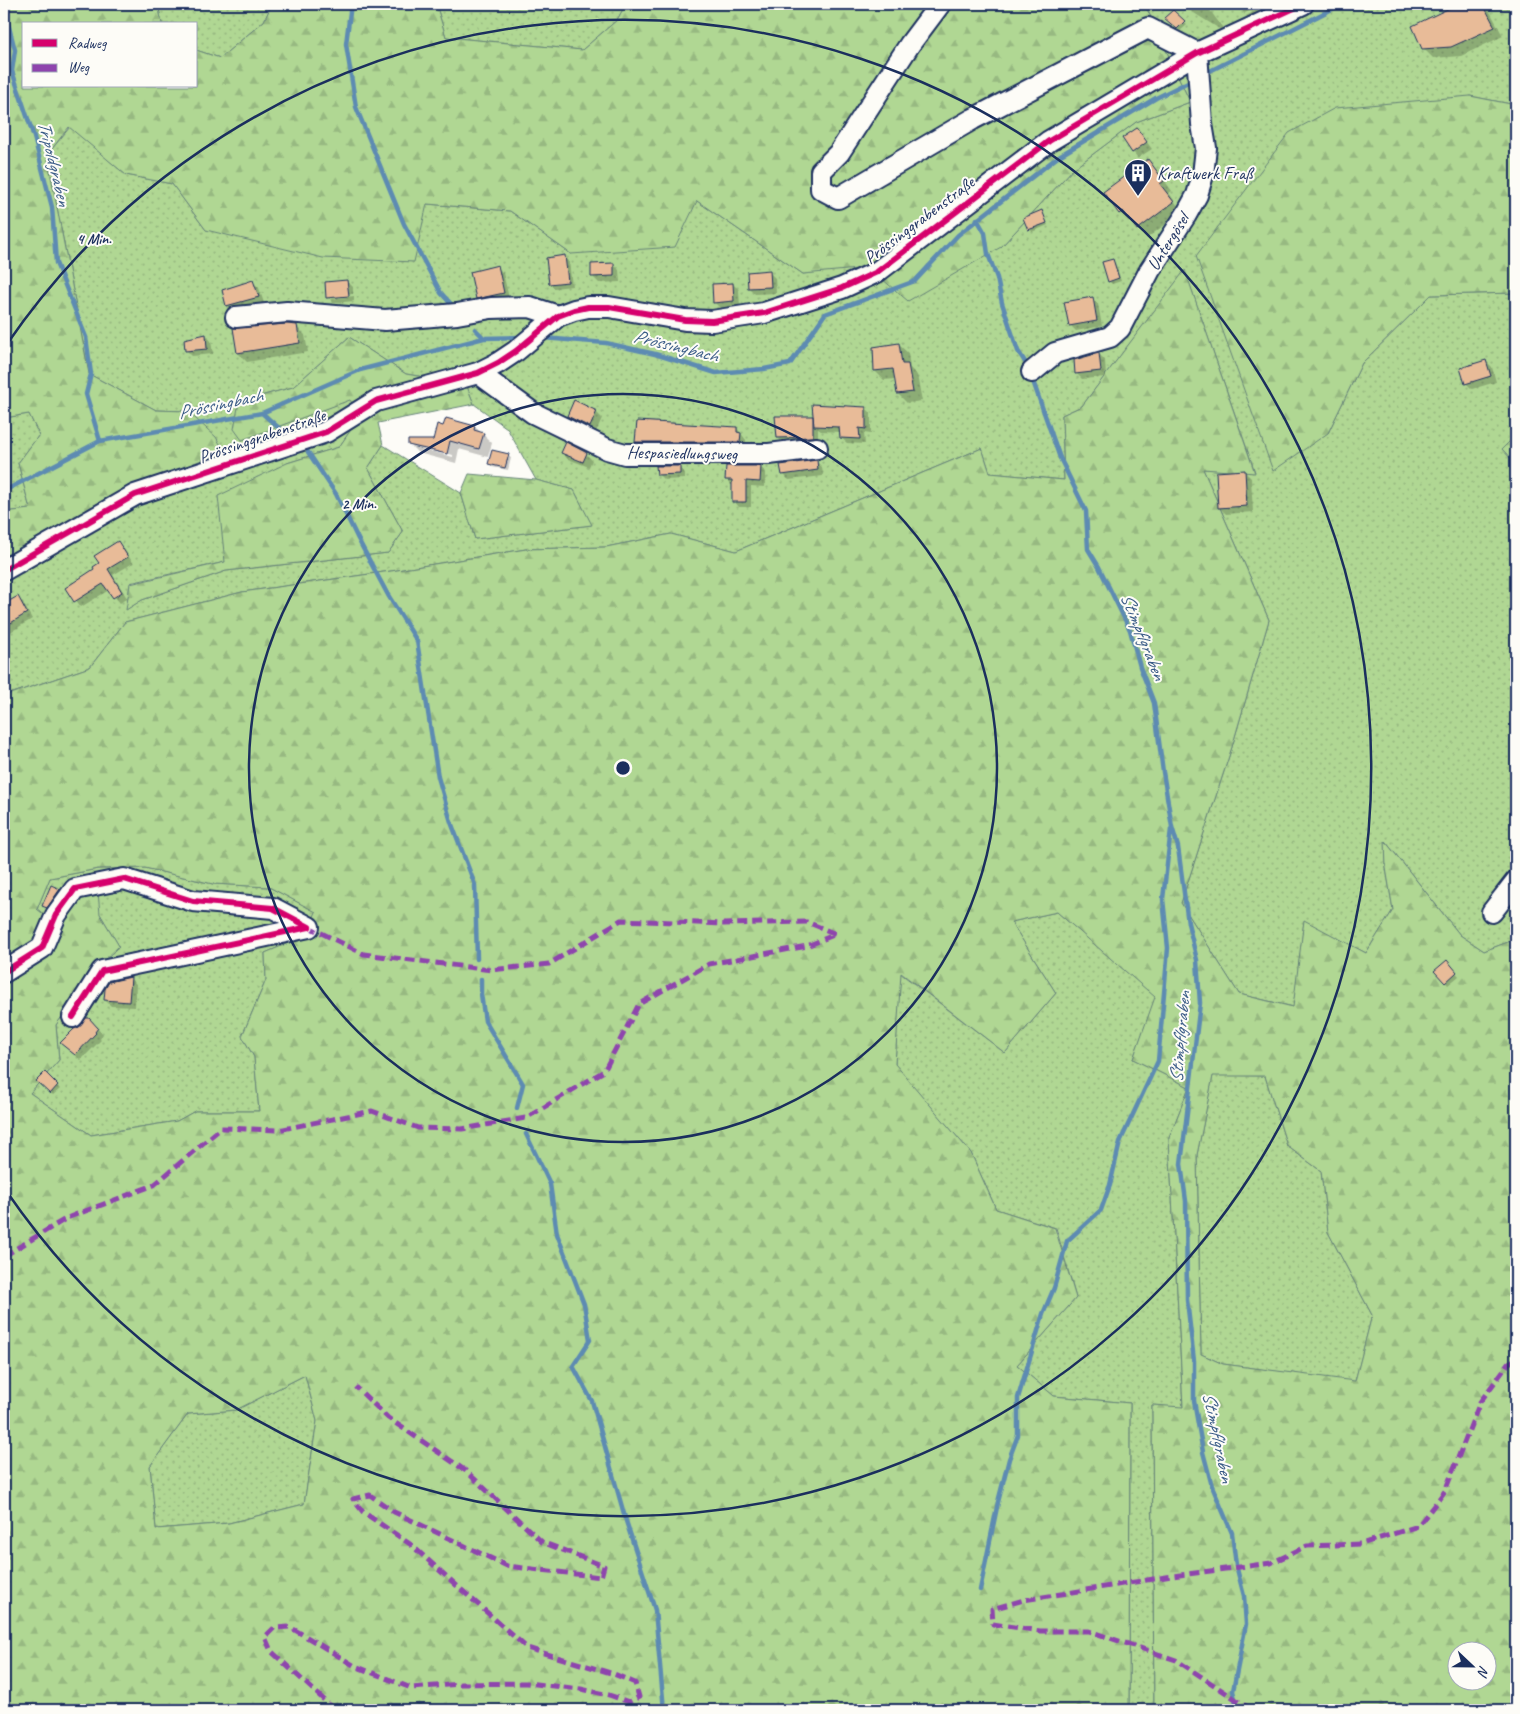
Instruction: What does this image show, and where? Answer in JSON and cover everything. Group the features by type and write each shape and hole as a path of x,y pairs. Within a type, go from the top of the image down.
{"street":[{"path":"940,4 910,44 839,153 821,171 821,189 838,198 973,119 1148,28 1198,60"},
{"name":"Prössinggrabenstraße","path":"4,570 135,495 326,432 376,401 478,373 498,363 558,316 588,307 610,307 686,320 728,319 764,313 842,288 877,272 1049,141 1303,4"},
{"name":"Untergösel","path":"1032,372 1054,353 1110,337 1120,328 1150,270 1197,195 1203,175 1206,148 1202,124 1198,60"},
{"path":"236,317 287,312 385,320 457,314 491,308 530,308 558,316"},
{"name":"Hespasiedlungsweg","path":"478,373 534,413 607,449 625,454 769,454 817,448"},
{"path":"4,972 42,948 56,915 75,889 124,879 192,901 273,908 308,927 102,970 73,1017"},
{"path":"1492,912 1516,881"}],"green space":[{"path":"4,4 158,4 162,22 22,22 22,88 198,88 198,51 220,58 264,21 272,4 436,4 446,37 582,50 617,20 626,4 1143,4 1190,102 1136,122 1073,169 1001,247 908,301 869,268 803,274 697,201 675,247 571,254 510,211 427,204 414,262 323,258 206,230 172,184 126,175 69,127 47,155 89,374 156,410 187,411 216,437 224,451 114,495 4,558 4,512 30,509 18,463 39,435 29,414 4,418"},
{"path":"158,4 272,4 264,21 220,58 198,51 198,22 162,22"},
{"path":"436,4 626,4 617,20 582,50 446,37"},
{"path":"1143,4 1516,4 1516,105 1470,96 1328,433 1362,363 1431,295 1516,293 1516,435 1502,449 1516,464 1516,939 1484,951 1460,935 1386,842 1386,868 1393,910 1366,953 1304,921 1294,1007 1239,994 1181,903 1232,747 1269,620 1203,469 1255,472 1185,271 1082,406 1062,415 1064,480 990,473 982,448 736,551 671,534 606,547 526,549 391,571 242,592 125,622 90,667 4,696 4,558 114,495 224,451 187,411 156,410 89,374 47,155 70,127 126,175 172,184 206,230 427,204 510,211 571,254 697,201 803,274 1001,247 1073,169 1136,122 1190,102","holes":["349,337 406,374 466,384 474,404 507,428 536,480 574,490 591,525 475,539 461,493 383,445 368,468 403,532 388,553 226,571 142,600 127,609 130,583 225,562 287,463 339,447 362,415 351,399 242,440 239,402 293,387"]},
{"path":"1470,96 1516,105 1516,293 1431,295 1362,363 1328,433 1273,471 1196,256 1289,133 1335,108"},
{"path":"1185,270 1255,473 1203,469 1269,620 1232,747 1181,903 1239,994 1293,1007 1304,920 1366,953 1393,910 1386,868 1385,841 1460,935 1484,951 1516,939 1516,1710 1154,1710 1152,1405 1183,1407 1169,1138 1189,1087 1133,1059 1155,997 1057,912 1011,922 1056,993 1005,1053 901,973 895,1064 971,1153 996,1209 1055,1228 1076,1298 1017,1365 1054,1396 1130,1403 1129,1710 4,1710 4,1137 7,1137 4,1131 4,696 90,667 125,622 242,592 391,571 526,549 606,547 671,534 736,551 982,448 990,473 1064,480 1062,415 1082,406","holes":["145,868 213,884 269,887 316,912 305,936 265,953 266,980 242,1036 254,1057 259,1111 195,1111 177,1121 91,1135 30,1093 59,1060 56,1025 95,969 119,946 100,914 98,892 72,891 59,926 37,909 50,878 98,869","1213,1076 1265,1076 1287,1146 1321,1171 1328,1232 1372,1315 1355,1381 1223,1364 1201,1354 1197,1155","305,1375 317,1421 304,1504 229,1523 156,1529 150,1466 188,1414 236,1410"]},
{"path":"349,337 406,374 466,384 474,404 378,423 383,445 368,468 403,532 388,553 226,571 142,600 126,610 130,584 225,562 218,496 287,463 339,447 361,415 350,400 242,440 234,429 239,402 293,387"},
{"path":"29,414 39,435 18,463 30,509 4,512 4,418"},
{"path":"1516,435 1516,464 1502,449"},
{"path":"469,474 536,480 574,490 592,525 475,539 461,493"},
{"path":"145,868 213,884 269,887 317,912 305,936 265,953 266,980 242,1036 254,1057 259,1111 195,1111 177,1121 91,1135 30,1093 59,1060 56,1025 95,969 119,946 100,914 59,926 37,909 50,878 98,869"},
{"path":"1057,912 1156,997 1133,1059 1189,1087 1169,1138 1183,1408 1152,1405 1154,1710 1129,1710 1130,1403 1054,1396 1017,1365 1076,1298 1056,1228 996,1209 971,1153 895,1065 900,973 1005,1053 1056,993 1011,922"},
{"path":"1213,1075 1265,1076 1287,1146 1321,1171 1328,1232 1372,1315 1355,1382 1223,1364 1201,1354 1197,1155"},
{"path":"305,1375 317,1421 304,1504 229,1523 156,1529 150,1466 188,1414 236,1410"}],"building":[{"path":"1458,4 1483,4 1495,27 1451,47 1422,49 1412,26"},
{"path":"1173,10 1185,21 1177,29 1164,18"},
{"path":"1137,128 1147,142 1132,153 1122,138"},
{"name":"Kraftwerk Fraß","path":"1148,159 1164,181 1160,184 1174,202 1137,230 1123,211 1119,214 1103,192"},
{"path":"1042,210 1047,223 1028,230 1023,218"},
{"path":"565,255 568,282 549,284 546,258"},
{"path":"1113,259 1119,278 1108,282 1102,262"},
{"path":"614,263 614,276 591,277 591,264"},
{"path":"498,265 504,293 476,299 470,272"},
{"path":"770,270 771,287 748,288 747,272"},
{"path":"253,280 259,297 226,306 222,290"},
{"path":"347,280 349,296 326,298 325,282"},
{"path":"733,283 734,301 713,303 712,284"},
{"path":"1093,297 1097,321 1069,326 1064,302"},
{"path":"297,325 300,343 237,353 233,328"},
{"path":"206,334 207,349 185,351 184,339"},
{"path":"899,343 902,364 908,364 913,392 897,394 893,369 874,371 873,347"},
{"path":"1099,353 1101,371 1075,374 1074,360"},
{"path":"1486,360 1491,376 1465,384 1460,368"},
{"path":"574,400 597,411 590,427 567,416"},
{"path":"812,404 866,407 866,429 859,428 860,439 840,438 839,427 814,426"},
{"path":"775,416 813,416 813,437 777,438"},
{"path":"446,418 475,426 474,430 484,433 479,449 450,441 447,454 408,445 408,440 433,440 437,424 443,426"},
{"path":"637,421 737,427 737,432 741,433 740,442 635,442"},
{"path":"566,442 587,453 583,462 561,453"},
{"path":"492,450 509,454 505,468 488,464"},
{"path":"817,460 818,470 782,475 780,465"},
{"path":"656,466 680,466 680,474 657,475"},
{"path":"726,466 761,466 760,482 746,481 746,502 732,502 732,480 725,480"},
{"path":"1245,470 1247,506 1218,508 1216,472"},
{"path":"118,541 128,557 108,569 122,592 113,598 103,584 74,602 65,588 94,569 93,567 99,563 94,556"},
{"path":"18,596 27,613 4,627 4,604"},
{"path":"51,885 60,889 47,908 42,906"},
{"path":"1447,960 1457,972 1445,983 1434,971"},
{"path":"131,977 129,1002 104,1000 105,989 109,982"},
{"path":"86,1018 89,1018 98,1028 96,1033 75,1055 60,1043 74,1029 79,1027"},
{"path":"45,1072 58,1085 50,1094 36,1081"}],"waterway":[{"path":"351,4 346,44 356,107 404,224 441,293 452,305"},
{"name":"Prössingbach","path":"1204,74 1342,4"},
{"name":"Tripoldgraben","path":"4,8 15,50 12,71 34,137 52,207 56,263 86,337 91,374 86,394 100,441"},
{"name":"Prössingbach","path":"542,338 606,343 655,354 716,373 764,369 790,364 825,314 915,281 958,235 1059,156 1156,98 1194,79"},
{"name":"Stimpflgraben","path":"977,219 985,233 988,254 997,278 1002,303 1018,351 1027,365"},
{"path":"475,329 484,338"},
{"name":"Prössingbach","path":"4,491 100,441 262,413 360,370 484,338 522,337"},
{"name":"Stimpflgraben","path":"1034,384 1060,458 1086,511 1088,549 1130,630 1140,667 1154,703 1172,827 1178,847 1188,923 1197,960 1200,1003 1181,1164 1186,1201 1187,1300 1194,1361 1194,1401 1203,1452 1212,1486 1232,1533 1236,1565 1244,1596 1246,1624 1233,1691 1238,1710"},
{"path":"262,413 288,436"},
{"path":"308,452 336,494 388,595 417,641 438,777 451,822 475,885 477,959"},
{"path":"980,1590 998,1502 1009,1459 1018,1435 1018,1398 1043,1314 1054,1288 1067,1241 1101,1210 1110,1185 1120,1142 1158,1061 1168,948 1163,899 1171,829"},
{"path":"481,979 485,1021 523,1084 517,1108"},
{"path":"526,1134 550,1184 557,1234 584,1304 590,1340 573,1366 592,1401 626,1521 655,1610 664,1710"}],"marked path":[{"path":"4,1256 67,1218 154,1185 221,1128 278,1130 372,1111 418,1128 462,1129 526,1118 604,1071 639,1004 709,964 807,946 836,934 807,922 724,924 621,920 549,964 491,970 364,954 309,927"},
{"path":"1252,1710 1176,1660 1089,1631 1040,1631 993,1624 992,1609 1024,1600 1172,1576 1271,1563 1307,1546 1361,1544 1418,1526 1445,1491 1480,1402 1509,1363 1516,1359"},
{"path":"335,1710 271,1651 265,1637 274,1628 290,1627 355,1666 411,1688 461,1684 526,1683 581,1689 609,1695 629,1702 639,1697 635,1683 614,1674 527,1648 410,1544 363,1512 353,1499 370,1495 394,1512 507,1566 601,1577 604,1566 542,1542 466,1471 388,1418 356,1387"},
{"path":"1507,1710 1516,1702"}],"cycle path":[{"path":"4,570 135,495 326,432 376,401 478,373 516,351 558,316 574,310 588,307 609,307 685,320 712,321 764,313 842,288 877,272 1049,141 1197,53 1303,4"},
{"path":"4,972 42,948 56,915 75,889 124,879 193,901 273,908 309,927 102,971 73,1017"}],"place":[{"name":"Kraftwerk Fraß","path":"1138,197"}]}
